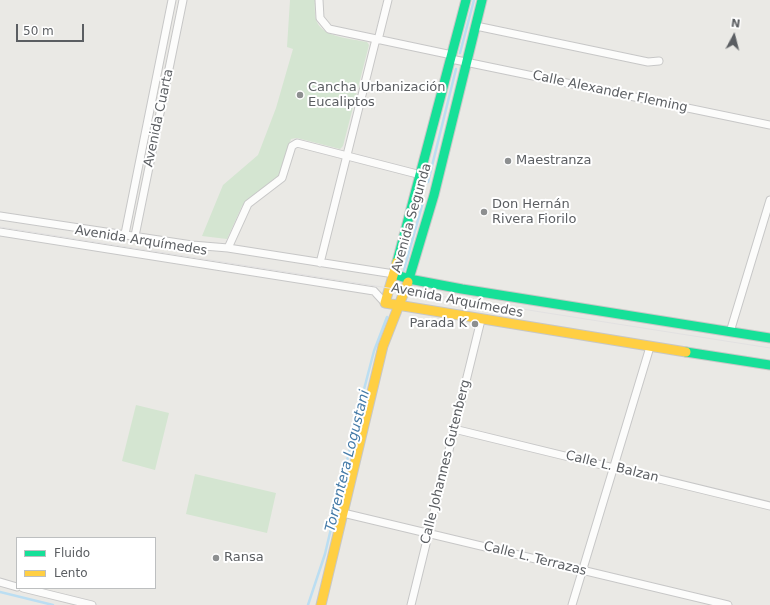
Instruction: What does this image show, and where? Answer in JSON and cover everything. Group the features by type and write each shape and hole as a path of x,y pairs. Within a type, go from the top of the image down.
{"main road":[{"name":"Avenida Segunda","path":"385,302 421,175 466,0"},
{"name":"Avenida Segunda","path":"322,605 383,346 409,279 434,195 482,0"},
{"name":"Avenida Arquímedes","path":"394,274 409,279 462,289 770,338"},
{"name":"Avenida Arquímedes","path":"385,302 481,320 770,365"}],"street":[{"name":"Avenida Cuarta","path":"125,234 172,0"},
{"name":"Avenida Cuarta","path":"135,236 183,0"},
{"name":"Calle Alexander Fleming","path":"319,0 320,18 329,29 451,57 466,62 770,125"},
{"path":"320,263 388,0"},
{"path":"476,26 648,62 659,61"},
{"path":"228,248 248,204 282,178 292,146 294,144 297,143 347,155 421,175"},
{"path":"730,332 770,200"},
{"name":"Avenida Arquímedes","path":"0,216 228,248 394,274"},
{"name":"Avenida Arquímedes","path":"0,232 374,291 385,302"},
{"name":"Calle Johannes Gutenberg","path":"411,605 481,320"},
{"path":"572,605 650,347"},
{"name":"Calle L. Balzan","path":"454,429 770,506"},
{"name":"Calle L. Terrazas","path":"343,513 728,605"},
{"path":"0,582 16,587"},
{"path":"27,589 92,605"}],"green space":[{"path":"290,0 315,0 315,17 320,27 332,34 367,42 369,45 343,146 340,149 297,138 291,139 279,176 242,206 227,239 202,236 223,185 258,155 276,108 293,49 287,47"},
{"path":"136,405 169,413 155,470 122,461"},
{"path":"195,474 276,493 267,533 186,514"}],"waterway":[{"name":"Torrentera Logustani","path":"460,53 474,0"},
{"name":"Torrentera Logustani","path":"428,182 456,69"},
{"name":"Torrentera Logustani","path":"404,270 423,202"},
{"name":"Torrentera Logustani","path":"308,605 325,554 374,351 387,317"},
{"path":"0,592 53,605"}],"tram line":[{"path":"0,227 770,348"}],"traffic: fast":[{"path":"397,262 466,0"},
{"path":"408,282 434,195 482,0"},
{"path":"394,274 409,279 462,289 770,338"},
{"path":"686,352 770,365"}],"traffic: slow":[{"path":"397,262 385,303 686,352"},
{"path":"321,605 383,346 408,282"}],"place":[{"name":"Cancha Urbanización Eucaliptos","path":"300,95"},
{"name":"Maestranza","path":"508,161"},
{"name":"Don Hernán Rivera Fiorilo","path":"484,212"},
{"name":"Parada K","path":"475,324"},
{"name":"Ransa","path":"216,558"}]}
